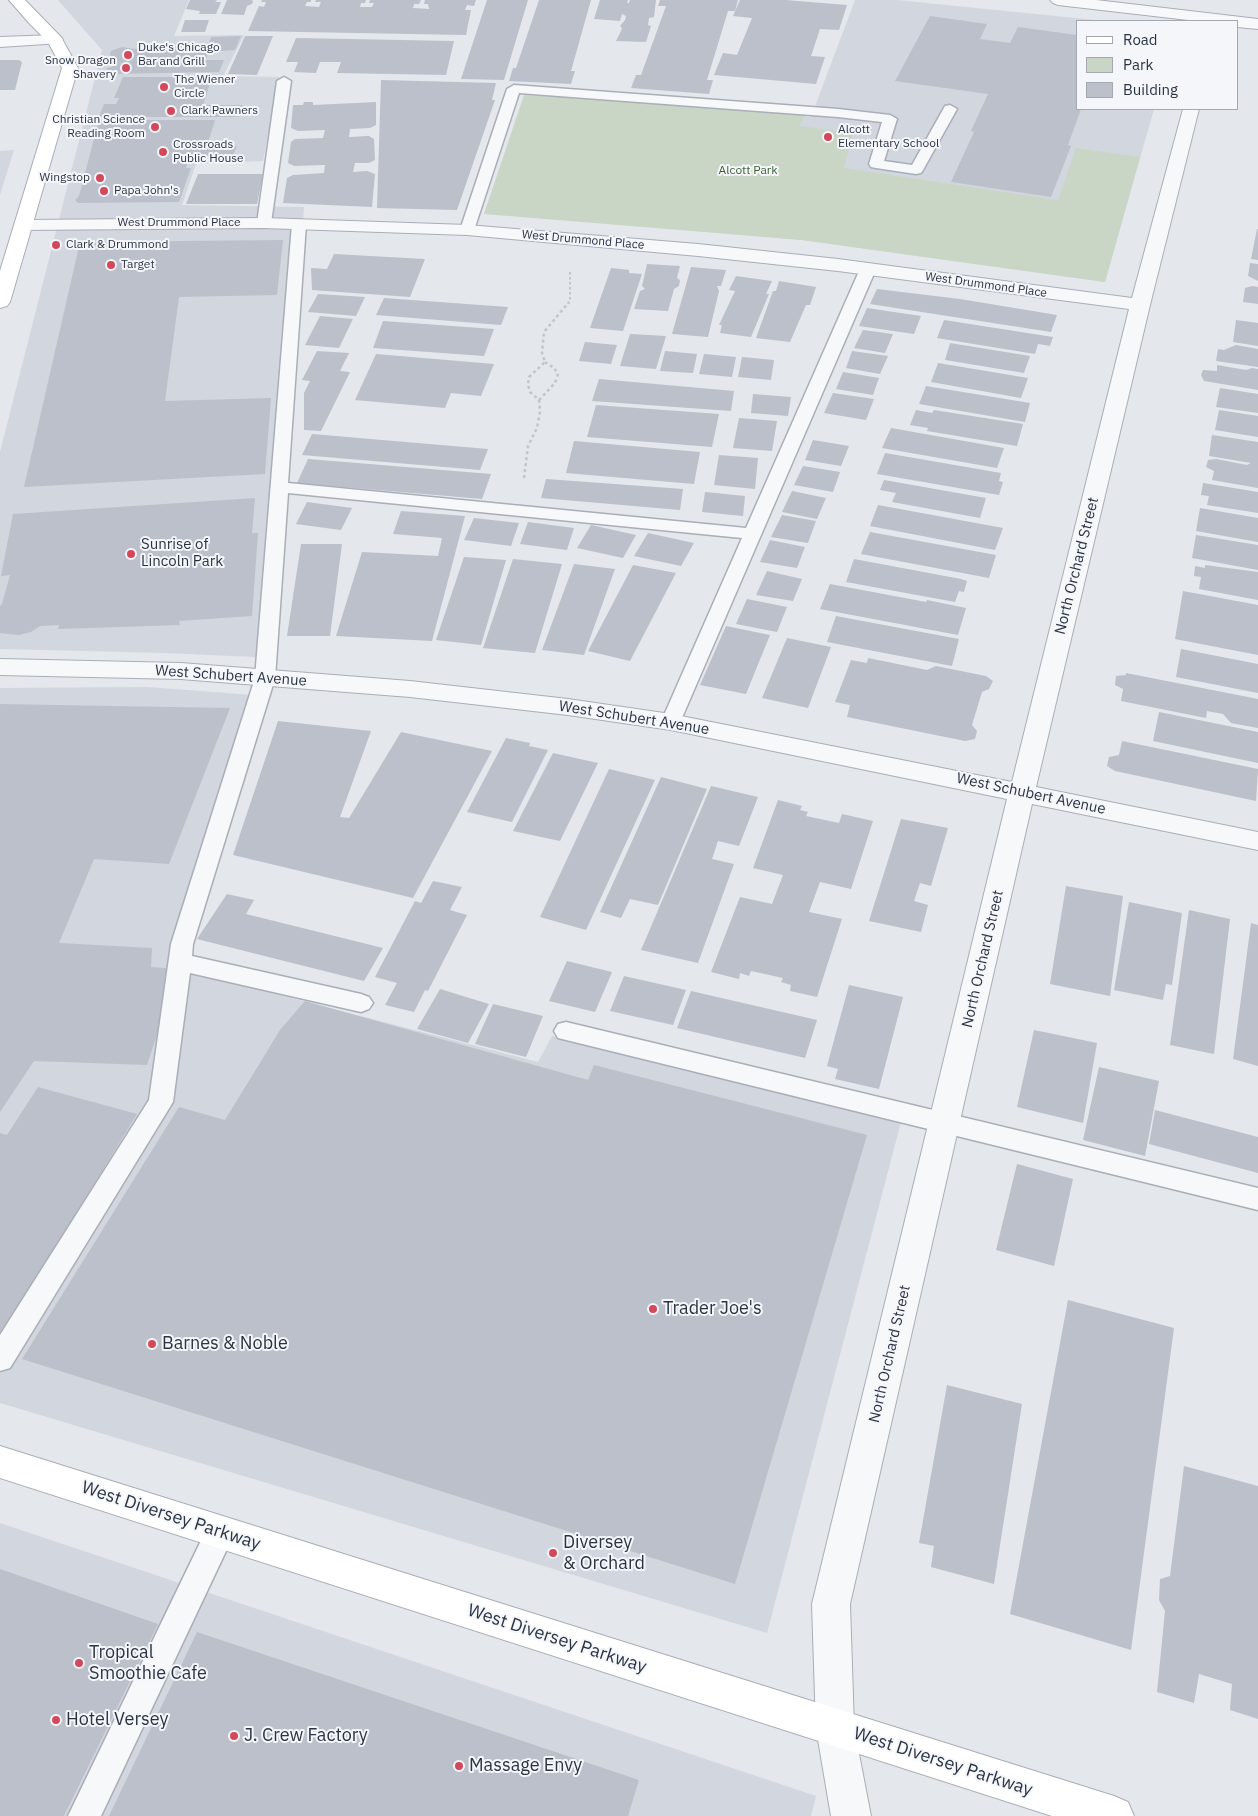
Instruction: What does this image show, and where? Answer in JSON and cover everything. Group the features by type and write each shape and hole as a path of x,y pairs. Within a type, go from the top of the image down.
{"main road":[{"path":"0,302 70,68 55,40 17,0"},
{"name":"West Diversey Parkway","path":"0,1462 1114,1816"}],"street":[{"path":"1058,0 1216,16 1230,20"},
{"path":"1238,22 1258,24"},
{"path":"0,42 55,40"},
{"name":"North Orchard Street","path":"851,1816 835,1728 830,1604 1022,792 1140,305 1191,110"},
{"name":"West Drummond Place","path":"23,225 264,223 466,230 698,250 868,269 1140,305"},
{"name":"West Schubert Avenue","path":"0,667 181,671 410,689 670,722 1258,841"}],"lane":[{"path":"264,223 284,81"},
{"path":"466,230 514,89 838,112 890,119 876,164 916,170 950,109"},
{"path":"0,1359 161,1102 182,944 265,678 299,224"},
{"path":"670,722 868,269"},
{"path":"280,487 753,534"},
{"path":"180,962 361,1003"},
{"path":"566,1031 1258,1199"},
{"path":"84,1816 220,1532"}],"path":[{"path":"539,400 555,383 558,374 545,362 542,352 544,332 570,301 570,271"},
{"path":"516,510 524,483 528,446 537,428 540,412 539,400 530,392 528,385 529,377 545,362"}],"shaded area":[{"path":"58,0 189,0 174,36 244,35 223,76 279,77 263,161 196,164 182,205 304,207 276,658 0,649 0,452 102,50"},
{"name":"Alcott Elementary School","path":"855,0 897,0 1095,20 1076,20 1076,110 1154,110 1105,282 802,240 696,231 660,104 811,117"},
{"path":"14,150 0,195 0,151"},
{"path":"147,687 266,696 183,970 538,1062 552,1036 901,1122 767,1633 0,1403 0,688"},
{"path":"0,1523 816,1796 811,1816 0,1816"}],"green space":[{"name":"Alcott Park","path":"524,95 808,110 799,126 853,133 844,168 1058,200 1076,148 1140,157 1105,282 802,240 484,214"}],"building":[{"path":"190,0 217,0 215,2 221,2 216,14 199,14 200,11 186,9"},
{"path":"227,0 253,1 252,4 247,6 244,15 221,14"},
{"path":"262,0 311,0 305,6 319,7 321,2 315,2 316,0 366,0 365,3 361,3 360,7 372,7 374,3 369,3 370,0 421,0 419,4 414,4 413,8 429,9 428,4 424,4 425,0 476,0 474,6 467,5 465,10 471,10 466,35 248,31 259,6 264,7 266,2 261,2"},
{"path":"487,0 528,0 504,80 461,79"},
{"path":"539,0 591,0 571,71 575,71 571,84 509,81 513,68 516,68"},
{"path":"600,0 628,0 627,3 629,3 630,0 656,0 654,17 649,18 648,25 651,26 646,42 616,41 622,28 620,26 626,16 622,14 620,21 594,19"},
{"path":"660,0 738,0 735,11 728,11 707,80 713,80 709,94 631,88 636,75 641,75 666,6 658,6"},
{"path":"740,0 785,0 847,5 839,30 820,29 811,56 825,57 816,84 714,75 723,53 737,55 752,18 733,16"},
{"path":"930,16 987,24 980,39 1010,43 1018,27 1076,35 1076,110 1081,110 1068,145 1071,146 1051,197 951,182 974,132 971,131 988,94 895,81"},
{"path":"185,20 209,20 205,32 181,32"},
{"path":"241,36 235,50 208,52 207,57 175,60 224,60 219,72 112,74 106,72 107,68 112,67 115,58 110,55 111,51 122,47 135,49 157,46 198,46 197,48 208,48 211,37"},
{"path":"245,36 273,36 257,75 228,74"},
{"path":"296,38 454,41 446,75 337,73 341,62 320,62 316,73 294,72 298,62 286,62"},
{"path":"0,60 19,60 22,62 15,90 0,90"},
{"path":"123,77 212,77 203,105 243,105 239,117 99,117 104,104 116,104 119,98 114,98"},
{"path":"381,80 496,83 492,100 495,100 457,210 377,208"},
{"path":"304,102 313,102 313,105 376,102 376,125 370,128 350,129 349,137 369,136 374,139 375,160 369,163 355,163 353,172 367,171 375,174 372,207 283,203 287,178 293,175 324,173 325,165 294,166 288,163 291,142 295,139 323,138 325,130 298,131 291,128 293,105 303,105"},
{"path":"99,120 215,120 207,146 237,146 232,158 189,158 186,168 191,168 179,202 78,203 75,200 79,196"},
{"path":"198,174 263,174 257,204 186,204"},
{"path":"1258,229 1258,260 1251,259"},
{"path":"283,240 277,295 179,297 165,401 271,398 265,474 24,487 80,242"},
{"path":"334,254 425,259 410,297 312,290 311,268 327,269"},
{"path":"1250,263 1258,264 1258,281 1248,276"},
{"path":"647,264 680,266 677,278 680,280 679,286 674,289 668,311 634,309 640,291 645,289 642,286"},
{"path":"691,267 726,270 721,286 717,286 719,291 708,337 672,334"},
{"path":"611,268 642,274 623,331 590,328"},
{"path":"736,276 772,281 766,294 769,294 751,337 720,333 722,325 719,325 735,291 729,290"},
{"path":"779,281 816,287 810,305 806,305 790,342 756,338 773,291 776,291"},
{"path":"1258,287 1258,304 1243,302 1245,288"},
{"path":"877,289 960,299 1057,315 1051,332 870,304"},
{"path":"318,294 365,297 356,316 308,312"},
{"path":"384,298 508,307 501,325 376,315"},
{"path":"867,308 921,316 914,334 859,326"},
{"path":"320,316 353,319 339,348 305,345"},
{"path":"944,320 1053,337 1050,346 1038,344 1035,354 937,338"},
{"path":"1236,320 1258,323 1258,346 1233,342"},
{"path":"383,321 494,329 484,356 373,348"},
{"path":"863,330 893,334 885,353 854,348"},
{"path":"630,334 666,336 656,369 620,366"},
{"path":"585,342 617,345 611,364 579,361"},
{"path":"950,343 1030,356 1024,373 945,360"},
{"path":"1236,345 1258,349 1258,367 1216,361 1218,349 1224,350"},
{"path":"317,351 349,353 340,371 350,372 321,431 304,430 304,393 310,381 302,380"},
{"path":"665,351 697,354 693,373 660,371"},
{"path":"852,351 888,356 880,374 846,368"},
{"path":"376,354 494,364 481,396 451,393 445,408 355,400"},
{"path":"704,354 736,357 732,377 699,374"},
{"path":"742,357 774,360 771,380 738,377"},
{"path":"938,363 1028,378 1021,398 931,382"},
{"path":"1217,365 1246,370 1258,369 1258,390 1204,381 1201,375 1203,370 1217,371"},
{"path":"843,372 879,378 873,395 836,389"},
{"path":"599,379 734,391 731,411 592,401"},
{"path":"926,386 1030,403 1025,422 919,404"},
{"path":"1220,388 1258,394 1258,413 1216,407"},
{"path":"833,393 874,399 866,420 824,413"},
{"path":"753,394 791,397 788,416 751,413"},
{"path":"596,405 719,414 712,447 587,437"},
{"path":"916,410 932,413 934,410 1023,424 1017,446 927,431 928,428 910,425"},
{"path":"1219,410 1258,416 1258,437 1215,430"},
{"path":"739,418 777,421 772,451 733,448"},
{"path":"891,428 1004,448 997,468 882,448"},
{"path":"312,434 488,449 480,470 302,455"},
{"path":"1212,435 1258,442 1258,488 1212,480 1214,471 1206,467 1208,460 1216,459 1247,465 1251,463 1209,456"},
{"path":"813,440 849,446 841,466 805,460"},
{"path":"574,441 700,452 694,484 566,473"},
{"path":"885,453 1001,473 999,481 1003,482 999,495 877,474"},
{"path":"719,455 758,458 755,489 714,485"},
{"path":"308,459 491,474 482,499 297,483"},
{"path":"803,466 840,472 833,492 794,485"},
{"path":"546,479 683,489 680,510 541,498"},
{"path":"884,480 986,498 980,518 892,502 896,493 880,490"},
{"path":"1203,483 1258,492 1258,513 1207,505 1209,496 1201,495"},
{"path":"792,491 826,498 817,519 782,512"},
{"path":"705,492 745,496 743,516 702,512"},
{"name":"Sunrise of Lincoln Park","path":"255,498 252,533 258,533 252,616 179,621 180,625 58,629 59,625 40,626 31,632 19,635 0,633 0,606 10,575 1,576 13,514"},
{"path":"307,502 352,508 341,530 296,524"},
{"path":"878,505 1003,528 995,550 870,526"},
{"path":"1200,508 1258,518 1258,542 1196,531"},
{"path":"401,511 465,516 432,641 336,636 362,552 438,556 442,538 393,534"},
{"path":"782,515 816,521 808,543 771,537"},
{"path":"474,518 519,523 511,546 464,540"},
{"path":"528,522 574,528 567,550 520,544"},
{"path":"591,525 636,535 623,558 577,548"},
{"path":"870,532 996,555 989,578 861,554"},
{"path":"648,533 694,543 681,566 634,556"},
{"path":"1196,535 1258,545 1258,570 1192,558"},
{"path":"770,540 805,547 797,568 760,562"},
{"path":"301,544 342,544 330,636 287,636"},
{"path":"464,557 506,560 481,645 436,640"},
{"path":"513,559 562,564 535,653 483,648"},
{"path":"854,559 967,581 964,592 959,591 955,602 846,582"},
{"path":"574,564 615,569 584,655 542,650"},
{"path":"633,565 676,573 630,661 588,651"},
{"path":"1205,565 1258,572 1258,600 1199,589 1201,577 1194,576 1195,566 1205,568"},
{"path":"767,571 802,579 793,601 756,595"},
{"path":"830,584 966,608 958,635 820,609"},
{"path":"1183,591 1258,605 1258,655 1175,639"},
{"path":"747,599 787,607 777,632 736,624"},
{"path":"836,616 959,639 952,666 827,642"},
{"path":"726,626 770,635 746,694 700,685"},
{"path":"787,638 831,647 808,708 762,698"},
{"path":"1181,649 1258,664 1258,693 1176,677"},
{"path":"868,658 927,670 936,666 986,676 993,681 989,689 982,692 972,725 977,731 975,739 965,741 847,717 850,705 835,702 851,660 867,663"},
{"path":"1126,673 1258,699 1258,728 1231,723 1223,714 1207,711 1206,718 1121,701 1123,689 1115,685 1116,676 1126,675"},
{"path":"0,704 230,708 169,864 94,859 59,943 152,948 151,967 179,969 147,1065 34,1061 0,1112"},
{"path":"1159,712 1258,732 1258,763 1153,741"},
{"path":"278,721 371,731 340,817 349,818 401,732 492,751 413,898 233,855"},
{"path":"506,738 530,743 529,746 548,750 512,822 467,812"},
{"path":"1122,741 1258,769 1256,801 1115,771 1107,766 1109,757 1119,755"},
{"path":"553,753 598,763 560,841 513,831"},
{"path":"609,769 655,780 586,930 540,917"},
{"path":"661,777 707,789 658,905 630,899 621,918 600,912"},
{"path":"711,786 758,797 739,846 718,841 712,859 734,864 698,963 641,950"},
{"path":"778,800 802,806 800,810 808,812 806,816 839,823 842,814 873,821 851,889 820,882 809,912 842,919 817,997 790,991 791,985 781,982 783,978 751,971 749,976 740,973 739,979 711,972 740,897 772,904 783,875 753,868"},
{"path":"901,819 948,828 931,886 920,883 914,901 928,905 921,932 869,921"},
{"path":"433,881 462,887 450,910 467,915 428,991 425,990 414,1012 385,1005 397,983 375,977 415,901 421,903"},
{"path":"1066,886 1123,896 1110,996 1050,984"},
{"path":"227,894 254,900 246,914 383,948 364,981 197,939"},
{"path":"1129,902 1182,913 1172,985 1166,984 1163,1000 1114,990"},
{"path":"1189,910 1230,919 1214,1054 1170,1045"},
{"path":"1251,923 1258,925 1258,1066 1233,1059"},
{"path":"567,961 612,972 595,1012 549,1001"},
{"path":"624,976 686,990 673,1025 610,1011"},
{"path":"849,985 903,997 879,1089 835,1079 838,1069 827,1066"},
{"path":"440,989 489,1004 468,1043 417,1029"},
{"path":"691,991 817,1020 805,1058 677,1028"},
{"path":"305,1001 588,1080 594,1065 867,1135 735,1584 22,1359 179,1107 225,1120 280,1030"},
{"path":"493,1004 543,1016 526,1057 475,1044"},
{"path":"1034,1030 1097,1043 1083,1123 1017,1107"},
{"path":"1099,1067 1159,1081 1145,1156 1083,1140"},
{"path":"38,1087 137,1114 0,1338 0,1133 7,1135"},
{"path":"1155,1110 1258,1137 1258,1173 1149,1144"},
{"path":"1017,1164 1073,1179 1054,1266 996,1250"},
{"path":"1068,1300 1174,1328 1131,1650 1010,1614"},
{"path":"947,1385 1022,1404 994,1584 931,1567 934,1546 919,1543"},
{"path":"1184,1466 1258,1486 1258,1719 1230,1710 1232,1684 1199,1674 1194,1703 1157,1692 1165,1611 1159,1600 1160,1579 1170,1576"},
{"name":"Hotel Versey","path":"0,1569 158,1624 64,1816 0,1816"},
{"path":"197,1632 639,1780 628,1816 109,1816"}],"place":[{"name":"Duke's Chicago Bar and Grill","path":"128,55"},
{"name":"Snow Dragon Shavery","path":"126,68"},
{"name":"The Wiener Circle","path":"164,87"},
{"name":"Clark Pawners","path":"171,111"},
{"name":"Christian Science Reading Room","path":"155,127"},
{"name":"Alcott Elementary School","path":"828,137"},
{"name":"Crossroads Public House","path":"163,152"},
{"name":"Wingstop","path":"100,178"},
{"name":"Papa John's","path":"104,191"},
{"name":"Clark & Drummond","path":"56,245"},
{"name":"Target","path":"111,265"},
{"name":"Sunrise of Lincoln Park","path":"131,554"},
{"name":"Trader Joe's","path":"653,1309"},
{"name":"Barnes & Noble","path":"152,1344"},
{"name":"Diversey & Orchard","path":"553,1553"},
{"name":"Tropical Smoothie Cafe","path":"79,1663"},
{"name":"Hotel Versey","path":"56,1720"},
{"name":"J. Crew Factory","path":"234,1736"},
{"name":"Massage Envy","path":"459,1766"}]}
